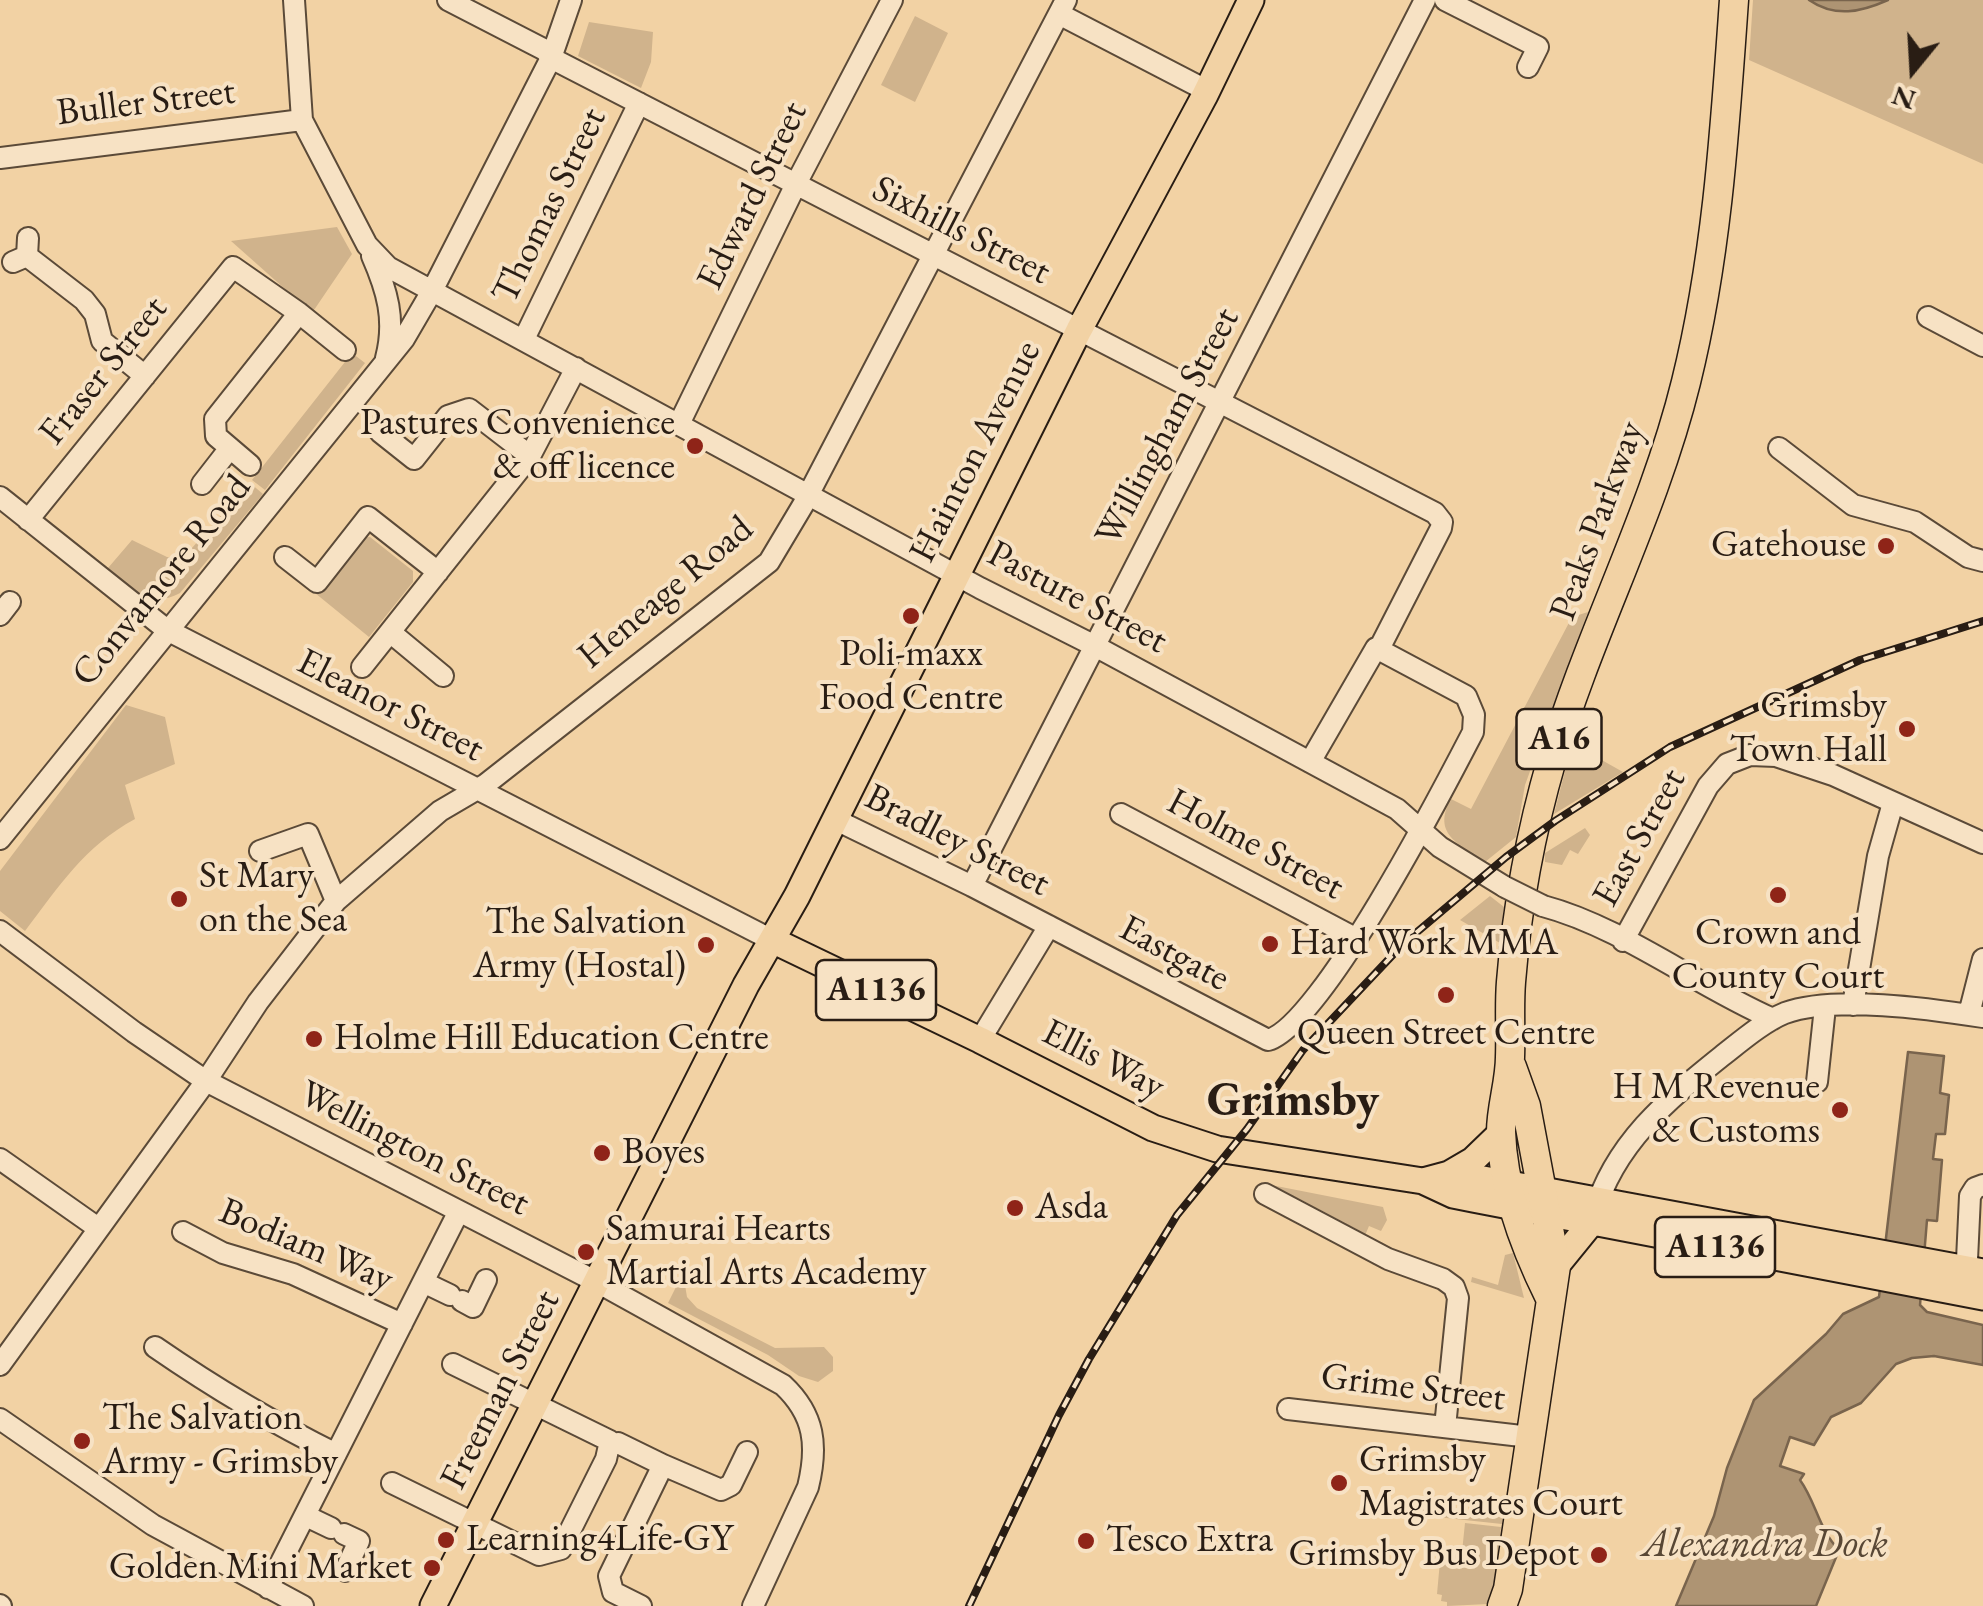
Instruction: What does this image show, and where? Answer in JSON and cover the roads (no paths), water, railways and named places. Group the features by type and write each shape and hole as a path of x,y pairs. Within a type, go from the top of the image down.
{"highway":[{"name":"Peaks Parkway","path":"1512,1196 1501,1133 1510,1062 1511,984 1540,801 1591,648 1632,549 1673,430 1698,330 1722,166 1734,0"},
{"name":"Peaks Parkway","path":"1510,1062 1526,1106 1545,1202"},
{"name":"A16","path":"1512,1196 1534,1267 1550,1298"},
{"name":"A16","path":"1502,1606 1508,1589 1556,1266 1545,1202"}],"main road":[{"name":"Hainton Avenue","path":"772,940 1079,330 1205,96 1251,0"},
{"name":"Ellis Way","path":"772,940 1153,1128 1217,1150 1424,1181 1453,1195 1512,1196"},
{"name":"Freeman Street","path":"434,1606 772,940"},
{"path":"1449,1174 1473,1160 1501,1133"},
{"name":"Ellis Way","path":"1424,1181 1449,1174 1512,1196 1594,1212"},
{"name":"A1136","path":"1594,1212 1974,1283"},
{"path":"1556,1266 1594,1212"}],"street":[{"path":"294,0 302,120"},
{"name":"Sixhills Street","path":"448,0 796,186 1436,513 1442,522 1378,648"},
{"name":"Convamore Road","path":"0,838 404,339 551,58 571,0"},
{"name":"Edward Street","path":"679,424 892,0"},
{"name":"Willingham Street","path":"972,886 1424,0"},
{"path":"1446,0 1538,47 1528,68"},
{"path":"1063,7 1198,86 1205,96"},
{"name":"Heneage Road","path":"0,1365 206,1081 258,1002 336,901 440,811 476,790 770,562 1063,7"},
{"name":"Thomas Street","path":"524,339 639,103"},
{"name":"Buller Street","path":"0,158 302,120"},
{"name":"Pasture Street","path":"302,120 367,245 388,267 1397,809 1458,861 1543,906 1585,920 1773,1019"},
{"name":"Convamore Road","path":"367,245 384,282 390,311 388,349 379,369"},
{"path":"23,252 84,300 94,314 102,340 144,376"},
{"name":"Fraser Street","path":"28,520 234,268 299,313"},
{"path":"250,464 216,436 215,419 299,313 345,350"},
{"path":"1928,317 1983,346"},
{"path":"362,667 530,456 576,368"},
{"path":"380,432 414,459 448,416 469,409 530,456"},
{"path":"202,484 230,448"},
{"path":"1779,448 1853,505 1915,522 1968,557 1983,561"},
{"name":"Eleanor Street","path":"0,497 166,630 772,940"},
{"path":"285,557 318,582 368,517 438,572"},
{"path":"390,632 443,676"},
{"path":"1310,762 1378,648 1466,696 1474,715 1474,732 1357,939"},
{"name":"East Street","path":"1622,941 1720,770 1736,759 1764,755 1833,774 1983,844"},
{"path":"1853,1005 1878,856 1893,803"},
{"name":"Holme Street","path":"1120,814 1357,939"},
{"name":"Bradley Street","path":"834,818 1049,926"},
{"path":"260,852 308,834 336,901"},
{"path":"980,1040 1049,926"},
{"name":"Eastgate","path":"1049,926 1268,1040 1276,1038 1289,1025 1345,960 1357,939"},
{"name":"Wellington Street","path":"0,932 206,1081 596,1282 783,1386 806,1411 812,1449 808,1488 753,1606"},
{"path":"1594,1212 1611,1170 1642,1126 1706,1068 1773,1019 1786,1013 1853,1005 1976,1016 1983,959"},
{"path":"1816,1082 1826,1007"},
{"path":"0,1159 98,1228"},
{"path":"1974,1283 1970,1196 1983,1185"},
{"path":"1264,1194 1388,1259 1454,1287 1458,1298 1445,1427"},
{"path":"268,1588 458,1212"},
{"name":"Bodiam Way","path":"183,1232 223,1253 293,1274 402,1324"},
{"path":"423,1282 464,1304 486,1280"},
{"path":"155,1347 292,1433 336,1454"},
{"path":"453,1364 721,1490 732,1485 746,1452"},
{"name":"Grime Street","path":"1288,1409 1530,1437"},
{"path":"0,1419 136,1515 304,1606"},
{"path":"392,1483 540,1556 560,1549 609,1452 611,1440"},
{"path":"641,1606 613,1592 609,1576 663,1464"},
{"path":"306,1516 350,1533 345,1571"}],"water":[{"path":"1809,0 1888,0 1868,8 1838,11"},
{"name":"Alexandra Dock","path":"1908,1052 1944,1056 1940,1093 1949,1095 1945,1134 1936,1134 1933,1159 1942,1160 1937,1221 1927,1220 1920,1305 1927,1312 1983,1325 1983,1365 1934,1356 1912,1358 1896,1364 1861,1403 1831,1417 1814,1445 1790,1437 1780,1466 1804,1474 1800,1480 1839,1550 1816,1606 1676,1606 1714,1516 1727,1468 1754,1400 1843,1314 1879,1297"}],"railway":[{"path":"969,1606 1059,1415 1177,1215 1247,1129 1303,1050 1404,943 1506,857 1670,747 1860,660 1983,621"}],"place":[{"name":"Pastures Convenience & off licence","path":"695,446"},
{"name":"Gatehouse","path":"1886,546"},
{"name":"Poli-maxx Food Centre","path":"911,616"},
{"name":"Grimsby Town Hall","path":"1907,729"},
{"name":"Crown and County Court","path":"1778,895"},
{"name":"St Mary on the Sea","path":"179,899"},
{"name":"Hard Work MMA","path":"1270,944"},
{"name":"The Salvation Army (Hostal)","path":"706,945"},
{"name":"Queen Street Centre","path":"1446,995"},
{"name":"Holme Hill Education Centre","path":"314,1039"},
{"name":"H M Revenue & Customs","path":"1840,1110"},
{"name":"Boyes","path":"602,1153"},
{"name":"Asda","path":"1015,1208"},
{"name":"Samurai Hearts Martial Arts Academy","path":"586,1252"},
{"name":"The Salvation Army - Grimsby","path":"82,1441"},
{"name":"Grimsby Magistrates Court","path":"1339,1483"},
{"name":"Learning4Life-GY","path":"446,1540"},
{"name":"Tesco Extra","path":"1086,1541"},
{"name":"Grimsby Bus Depot","path":"1599,1555"},
{"name":"Golden Mini Market","path":"432,1568"}],"district":[{"name":"Grimsby","path":"1293,1102"}]}
